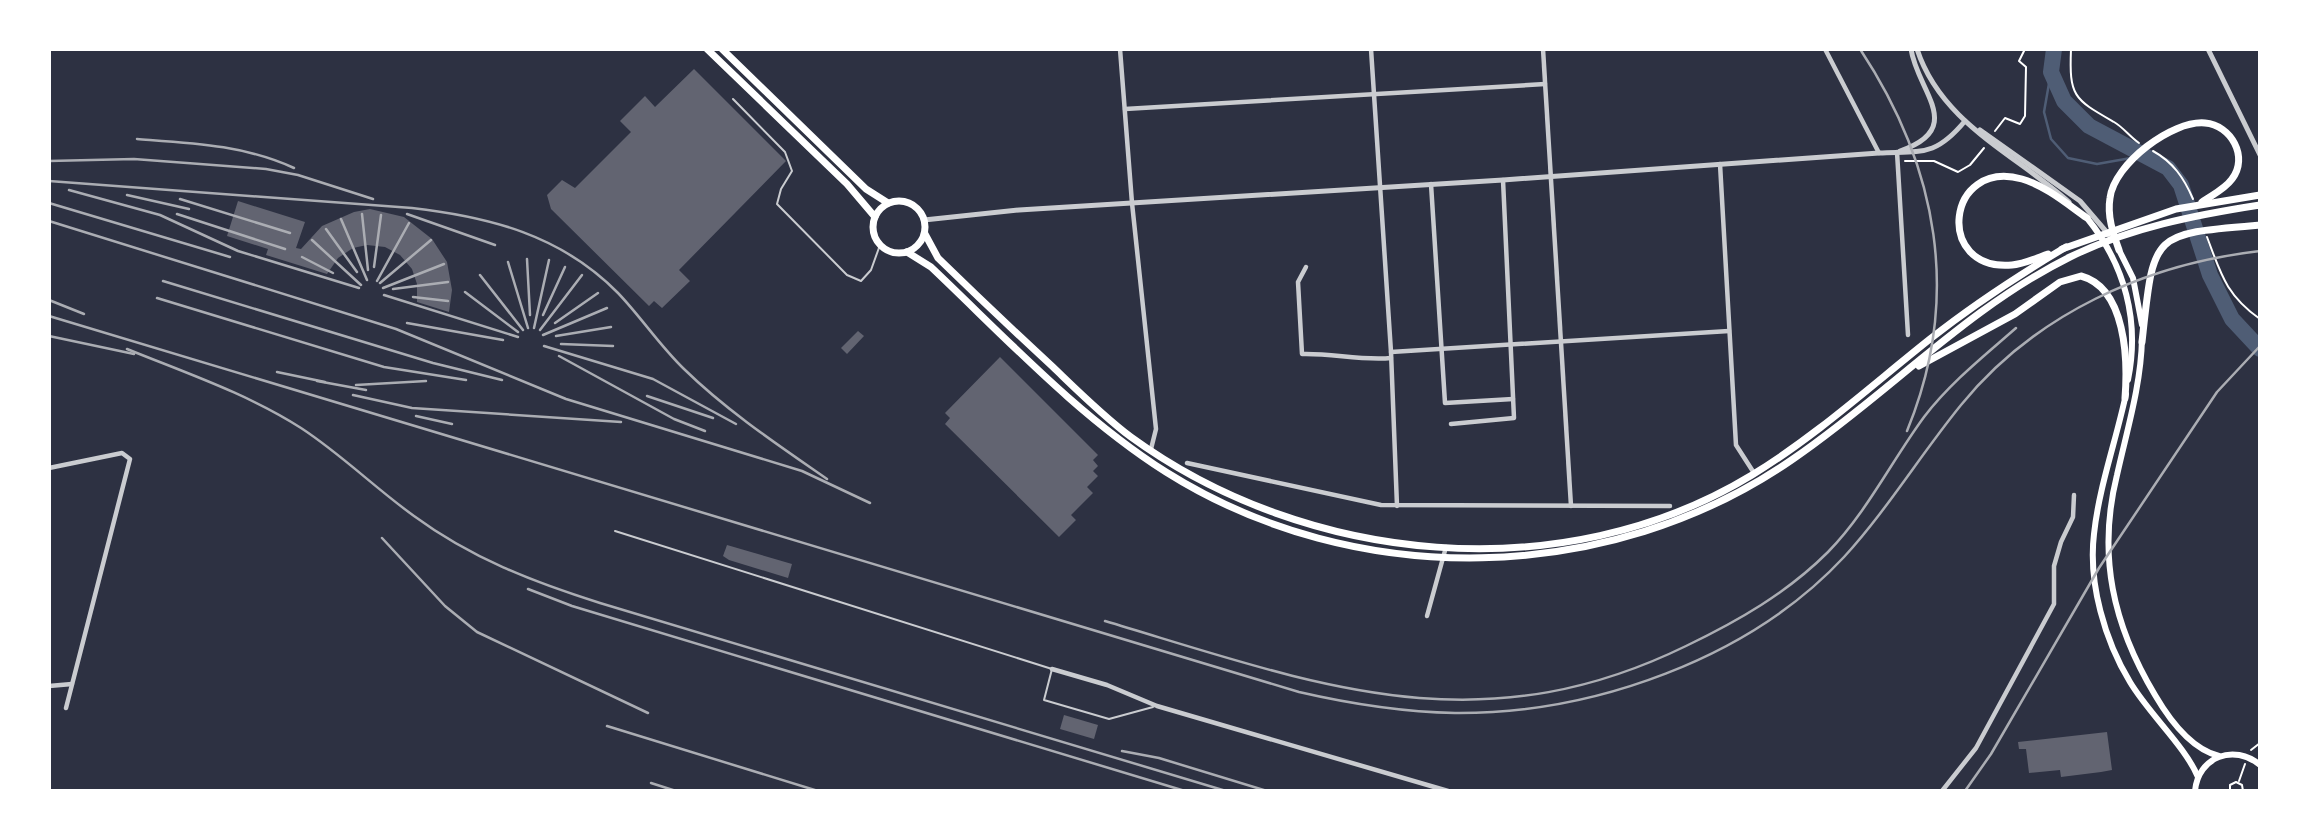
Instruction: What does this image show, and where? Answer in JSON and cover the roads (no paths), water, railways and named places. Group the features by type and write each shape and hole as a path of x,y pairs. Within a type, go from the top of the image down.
{"highway":[{"path":"707,49 847,184 875,217"},
{"path":"722,49 866,189 888,203"},
{"path":"2119,250 2109,213 2110,195 2128,163 2186,123 2216,124 2225,130 2237,148 2237,169 2226,185 2198,207"},
{"path":"2087,218 2038,185 2021,178 1991,178 1967,193 1958,215 1960,236 1973,254 1986,261 2012,265 2137,221 2260,195"},
{"path":"2066,247 1944,328 1843,410 1754,474 1691,506 1578,540 1520,548 1446,547 1355,536 1288,518 1223,492 1151,450 1102,413 938,258 925,233 924,220 912,204 896,201 888,203 875,217 873,232 880,245 890,252 907,252 931,267 1063,393 1144,457 1210,496 1286,528 1352,546 1445,557 1521,557 1580,550 1695,515 1738,495 1794,459 1990,307 2045,271 2088,249 2135,232 2214,212 2260,205"},
{"path":"2142,342 2148,286 2156,253 2167,242 2186,232 2260,225"},
{"path":"907,252 921,242 925,233"},
{"path":"1895,381 2015,314 2060,282 2081,276 2100,285 2110,297 2122,339 2127,374 2125,398"}],"main road":[{"path":"2087,218 2108,248 2129,299 2132,346 2125,398 2093,536 2099,602 2115,652 2128,678 2159,725 2189,758 2198,777"},
{"path":"2119,250 2138,295 2142,342 2138,383 2115,480 2107,535 2112,593 2131,653 2158,701 2189,738 2202,750 2219,756 2243,754 2260,765"},
{"path":"2195,791 2203,768 2219,756"}],"street":[{"path":"1120,49 1132,203 1156,429 1151,450"},
{"path":"1371,49 1391,355 1397,506"},
{"path":"1543,49 1563,341 1571,506"},
{"path":"1825,49 1879,153"},
{"path":"1897,152 1923,141 1934,122 1934,103 1914,62 1912,49"},
{"path":"1917,49 1937,89 1965,121 2061,194 2087,218"},
{"path":"2208,49 2260,155"},
{"path":"1125,110 1545,84"},
{"path":"924,220 993,212 1879,153 1919,153 1936,149 1952,137 1965,121"},
{"path":"1965,121 2080,201 2100,222 2119,250"},
{"path":"1897,152 1908,335"},
{"path":"1720,164 1736,445 1754,474"},
{"path":"1451,424 1514,418 1503,180"},
{"path":"1431,183 1445,403 1513,399"},
{"path":"1306,267 1298,282 1302,354 1331,353 1369,360 1440,348 1730,331"},
{"path":"49,468 122,453 130,459 66,708"},
{"path":"1186,463 1310,492 1397,506 1670,506"},
{"path":"1942,791 1976,748 2054,604 2054,566 2061,542 2073,517 2074,495"},
{"path":"1427,616 1446,547"},
{"path":"1052,669 1107,685 1157,706 1448,791"},
{"path":"49,686 72,684"}],"lane":[{"path":"733,99 789,157 792,171 781,189 777,204 847,275 861,281 871,270 880,245"},
{"path":"615,531 1052,669 1044,700 1109,719 1157,706"}],"waterway":[{"path":"2054,49 2051,72 2064,101 2089,126 2168,168 2181,185 2210,275 2232,319 2260,349"},
{"path":"2051,72 2044,112 2051,139 2068,158 2097,164 2131,158"}],"railway":[{"path":"1860,49 1887,94 1908,140 1924,187 1933,234 1937,283 1934,332 1924,381 1907,431"},
{"path":"137,139 237,150 294,168"},
{"path":"49,161 134,159 266,169 298,175 373,199"},
{"path":"49,181 412,208 469,217 523,232 573,257 596,273 618,293 667,351 700,384 753,427 827,479"},
{"path":"69,190 160,215 238,251 359,288"},
{"path":"127,195 189,209"},
{"path":"180,199 290,233"},
{"path":"49,203 230,257"},
{"path":"177,214 285,249"},
{"path":"362,214 368,270"},
{"path":"407,214 495,245"},
{"path":"374,267 381,215"},
{"path":"341,219 367,280"},
{"path":"49,221 396,329 566,399 802,471 870,503"},
{"path":"377,281 409,223"},
{"path":"326,229 357,272"},
{"path":"312,240 361,285"},
{"path":"380,283 431,240"},
{"path":"49,316 1299,692 1377,707 1455,713 1507,711 1614,691 1666,674 1763,625 1806,593 1844,557 1961,405 1990,373 2023,344 2058,320 2135,281 2217,258 2260,251"},
{"path":"302,257 333,273"},
{"path":"527,259 530,315"},
{"path":"534,328 549,260"},
{"path":"508,262 528,328"},
{"path":"383,288 444,264"},
{"path":"543,315 565,267"},
{"path":"480,275 523,330"},
{"path":"540,330 582,275"},
{"path":"163,281 433,363 502,380"},
{"path":"393,289 448,282"},
{"path":"465,292 518,332"},
{"path":"555,323 598,293"},
{"path":"384,295 518,337"},
{"path":"413,297 448,301"},
{"path":"157,298 384,367 466,380"},
{"path":"49,300 84,314"},
{"path":"543,335 607,308"},
{"path":"407,323 503,340"},
{"path":"556,336 611,327"},
{"path":"1105,621 1254,666 1325,683 1394,695 1464,700 1535,694 1609,677 1686,646 1724,627 1779,593 1812,567 1855,520 1934,405 1968,370 2016,328"},
{"path":"49,336 134,354"},
{"path":"561,344 613,346"},
{"path":"544,346 653,379 736,424"},
{"path":"1965,791 1991,754 2099,568 2217,392 2260,346"},
{"path":"127,349 216,385 281,416 316,438 436,531 480,556 527,577 600,603 1226,791"},
{"path":"559,356 674,419 705,431"},
{"path":"277,372 325,382"},
{"path":"317,381 366,390"},
{"path":"356,385 426,381"},
{"path":"353,395 412,408 621,422"},
{"path":"647,396 713,418"},
{"path":"416,416 452,424"},
{"path":"382,538 445,606 477,632 648,713"},
{"path":"528,589 572,606 1185,791"},
{"path":"607,726 818,791"},
{"path":"1122,751 1159,758 1267,791"},
{"path":"651,783 676,791"}]}
